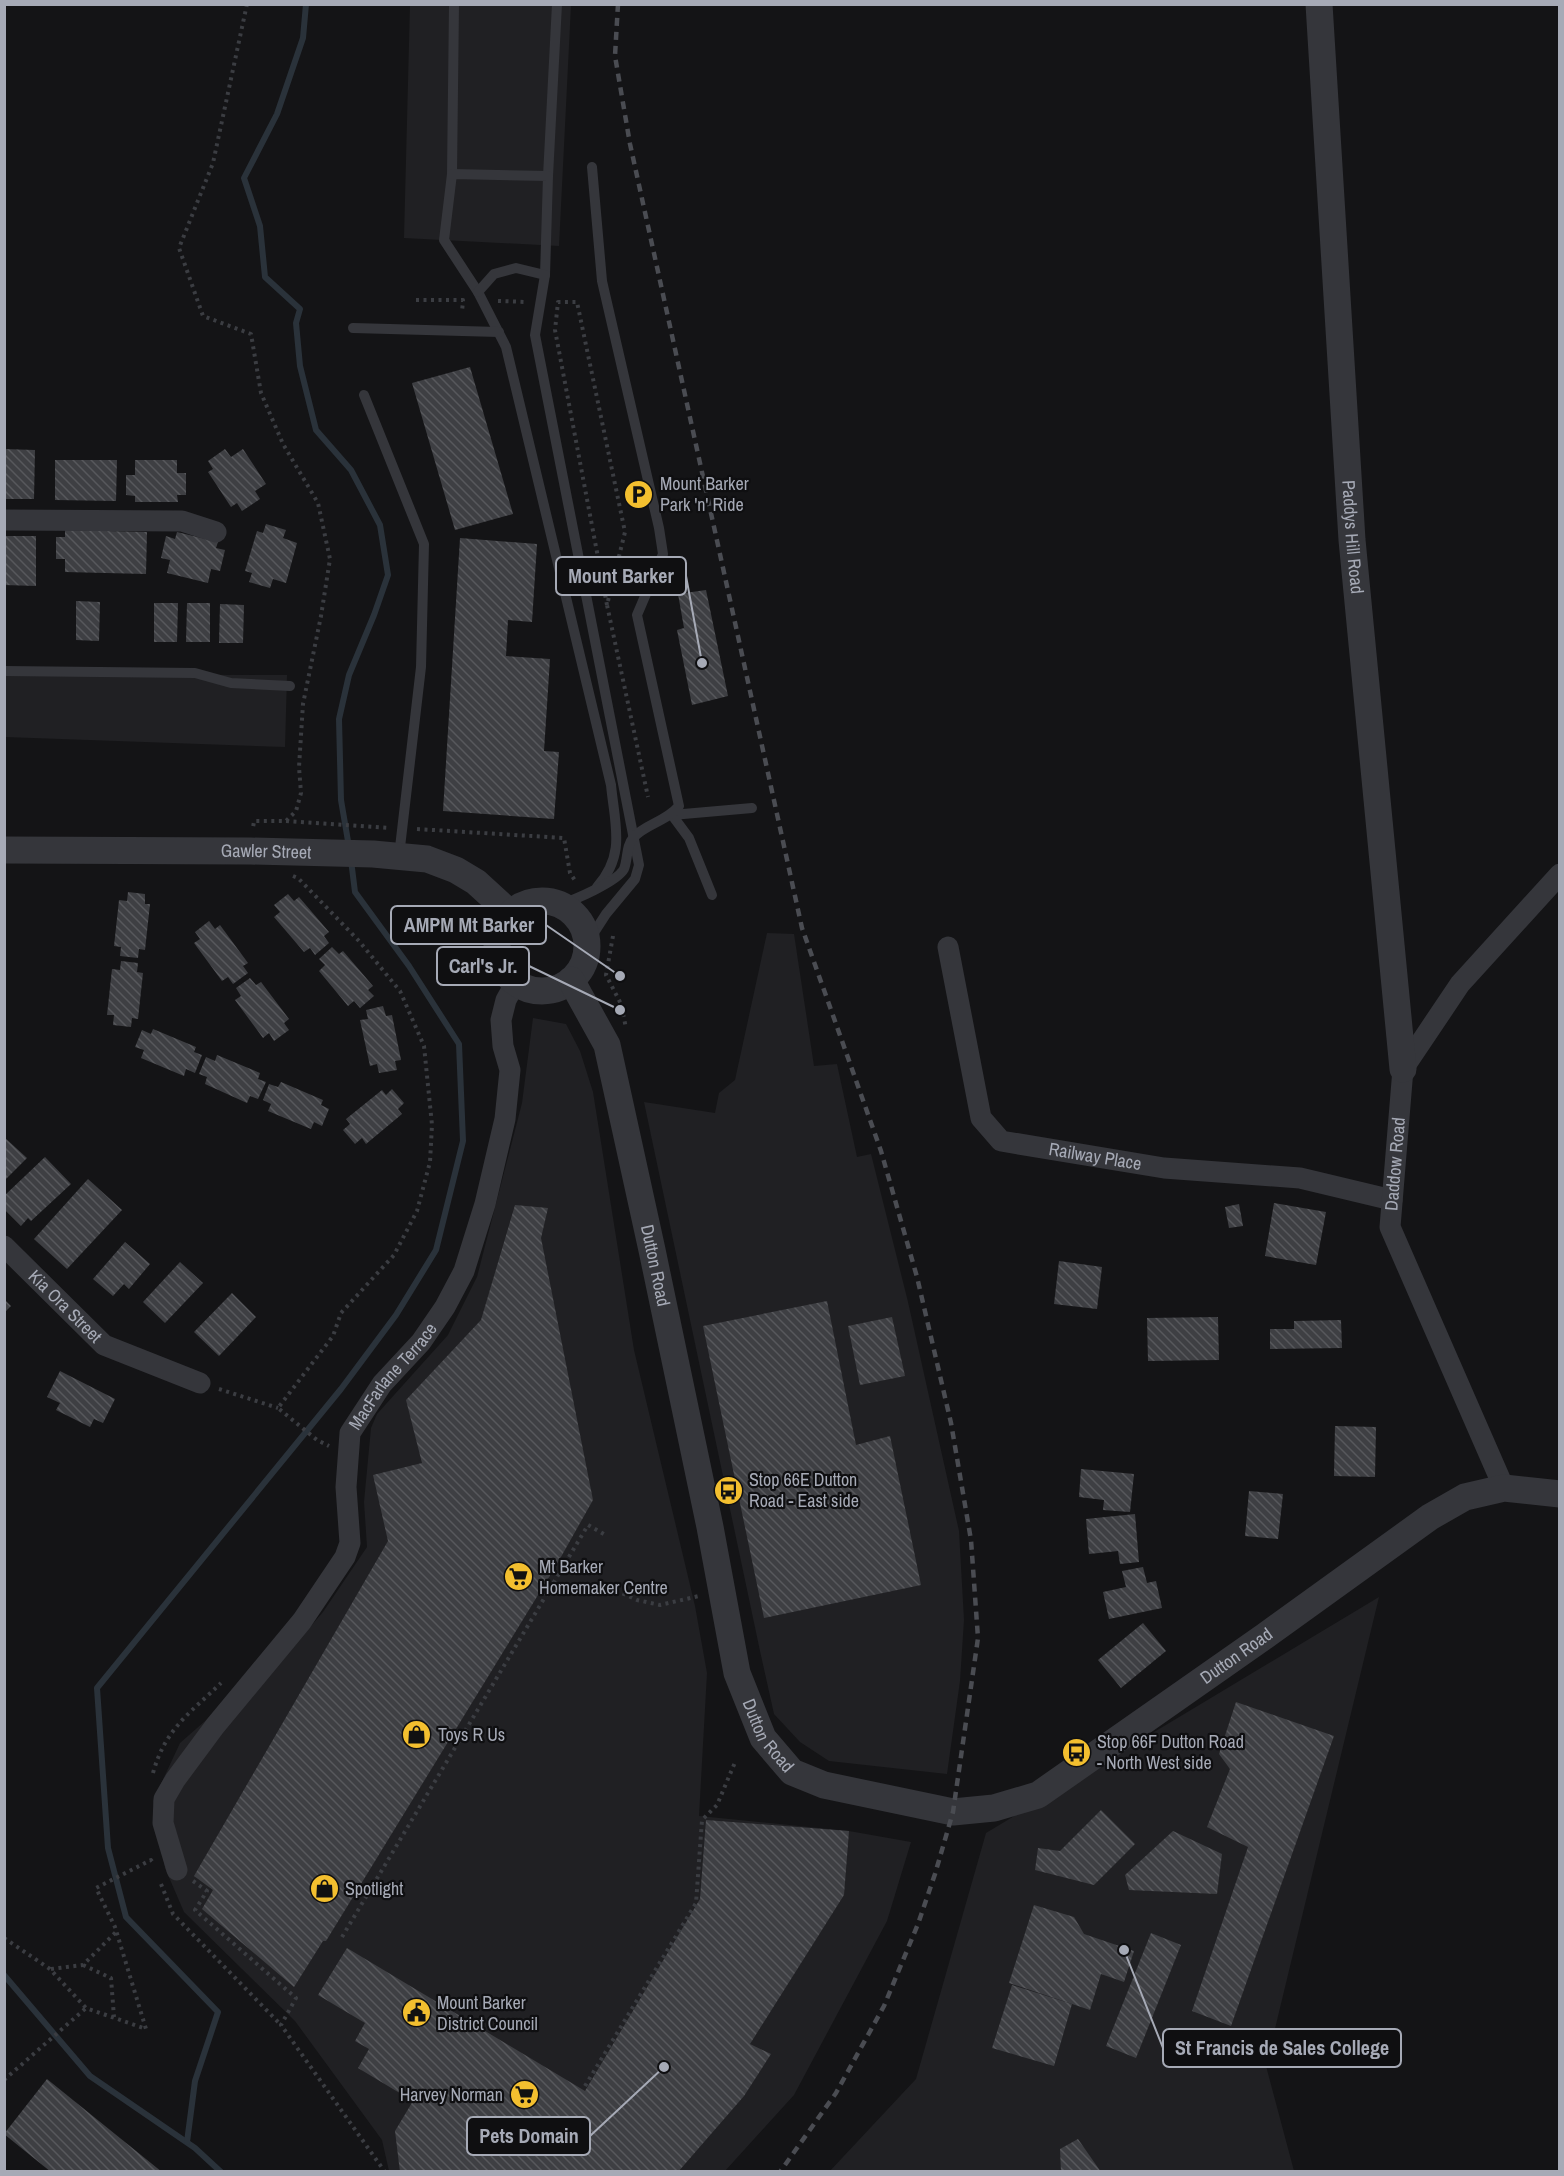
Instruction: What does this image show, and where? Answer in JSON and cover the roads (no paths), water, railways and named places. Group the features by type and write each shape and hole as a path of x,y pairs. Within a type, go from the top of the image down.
{"street":[{"name":"Paddys Hill Road","path":"1319,4 1352,540 1402,1069"},
{"path":"4,520 182,521 216,532"},
{"name":"Gawler Street","path":"4,850 250,851 427,859 456,870 476,882 511,914"},
{"name":"Daddow Road","path":"1504,1488 1390,1227 1402,1069 1460,984 1560,874"},
{"path":"539,901 559,905 576,918 584,931 586,945 583,964 571,980 548,990 531,990 506,974 497,949 500,930 519,907 539,901"},
{"name":"Railway Place","path":"948,947 981,1118 1001,1141 1164,1168 1300,1179 1392,1200"},
{"name":"Dutton Road","path":"571,980 607,1045 660,1284 737,1673 763,1738 792,1772 824,1785 953,1812 994,1808 1038,1794 1265,1636 1430,1517 1465,1497 1504,1488 1560,1494"},
{"name":"MacFarlane Terrace","path":"169,1876 163,1823 164,1799 175,1780 215,1726 302,1621 345,1557 350,1543 346,1487 350,1433 382,1384 421,1342 446,1307 464,1271 485,1204 505,1119 510,1070 503,1046 501,1020 506,1000 516,982"},
{"name":"Kia Ora Street","path":"4,1246 104,1345 200,1383"}],"lane":[{"path":"454,4 452,174 444,240 478,292 506,347 611,785 616,833 614,860 607,875 597,887 585,896 559,905"},
{"path":"557,4 545,275 535,335 639,865 638,874 606,914 586,945"},
{"path":"592,167 602,281 663,554 636,615 679,806 672,816"},
{"path":"452,174 548,176"},
{"path":"478,292 494,274 516,268 545,275"},
{"path":"353,328 499,332"},
{"path":"364,395 424,544 422,667 386,856"},
{"path":"4,671 195,673 231,682 290,686"},
{"path":"597,887 608,883 620,874 634,836 672,816 752,808"},
{"path":"672,816 689,838 712,895"}],"waterway":[{"path":"306,4 303,38 277,114 244,178 260,226 265,277 300,309 296,323 300,366 316,430 351,470 380,525 388,575 349,675 339,719 341,800 349,847"},
{"path":"187,2142 195,2081 218,2012 126,1917 108,1848 97,1688 341,1389 396,1315 436,1250 463,1141 459,1044 409,966 355,892 351,860"},
{"path":"4,1975 90,2076 195,2148 221,2172"}],"railway":[{"path":"618,4 615,56 630,144 802,928 881,1151 917,1277 951,1423 971,1540 978,1638 953,1812 935,1874 918,1924 884,2006 836,2093 780,2172"}],"place":[{"name":"Mount Barker Park 'n' Ride","path":"639,494"},
{"name":"Mount Barker","path":"702,663"},
{"name":"AMPM Mt Barker","path":"620,976"},
{"name":"Carl's Jr.","path":"620,1010"},
{"name":"Stop 66E Dutton Road - East side","path":"728,1490"},
{"name":"Mt Barker Homemaker Centre","path":"518,1577"},
{"name":"Toys R Us","path":"417,1735"},
{"name":"Stop 66F Dutton Road - North West side","path":"1076,1752"},
{"name":"Spotlight","path":"324,1889"},
{"name":"St Francis de Sales College","path":"1124,1950"},
{"name":"Mount Barker District Council","path":"416,2013"},
{"name":"Pets Domain","path":"664,2067"},
{"name":"Harvey Norman","path":"524,2095"}]}
